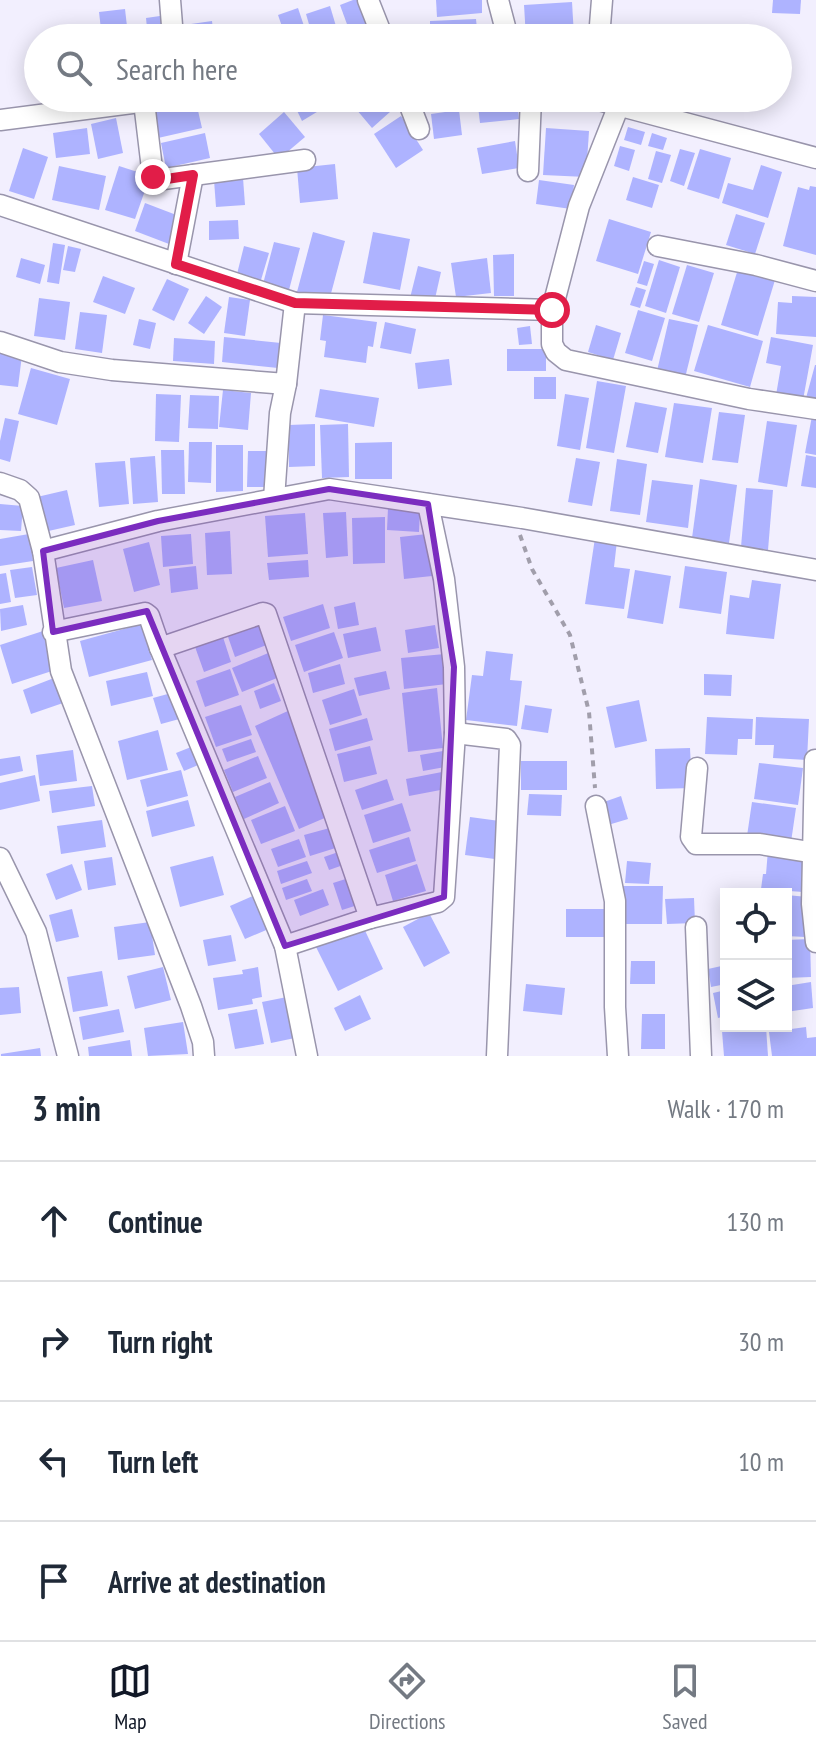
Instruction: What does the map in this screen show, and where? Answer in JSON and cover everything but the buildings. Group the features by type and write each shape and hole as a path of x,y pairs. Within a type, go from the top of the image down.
{"street":[{"path":"170,0 172,24"},
{"path":"368,0 377,24"},
{"path":"498,0 504,24"},
{"path":"600,24 602,0"},
{"path":"0,120 64,112"},
{"path":"145,112 153,177 160,180 305,160"},
{"path":"412,112 419,129"},
{"path":"528,171 530,112"},
{"path":"616,112 579,206 552,310 552,344 556,352 566,360 749,399 816,409"},
{"path":"645,112 816,158"},
{"path":"176,264 193,175"},
{"path":"0,205 295,303 552,310"},
{"path":"658,246 756,265 816,281"},
{"path":"274,499 280,413 295,303"},
{"path":"0,342 60,362 112,370 286,384"},
{"path":"0,483 20,490 29,498 43,551 61,671 191,1006 203,1042 204,1056"},
{"path":"43,551 158,521 329,489 522,518 816,570"},
{"path":"285,946 370,918 438,902 444,897 455,733 454,667 444,579 428,504"},
{"path":"53,632 145,613 149,616 285,946 307,1056"},
{"path":"160,648 266,614 370,918"},
{"path":"455,733 506,739 510,745 497,1056"},
{"path":"815,760 816,942"},
{"path":"697,768 691,837 696,844 760,844 815,853"},
{"path":"596,806 615,901 618,1056"},
{"path":"0,858 36,932 68,1056"},
{"path":"696,927 701,1056"}],"path":[{"path":"522,518 519,539 532,569 570,635 589,712 596,806"}],"highlighted area":[{"path":"329,489 428,504 454,667 444,897 285,946 147,611 53,632 43,551 158,521"}],"route":[{"path":"153,177 160,180 193,175 176,264 295,303 552,310"}]}
